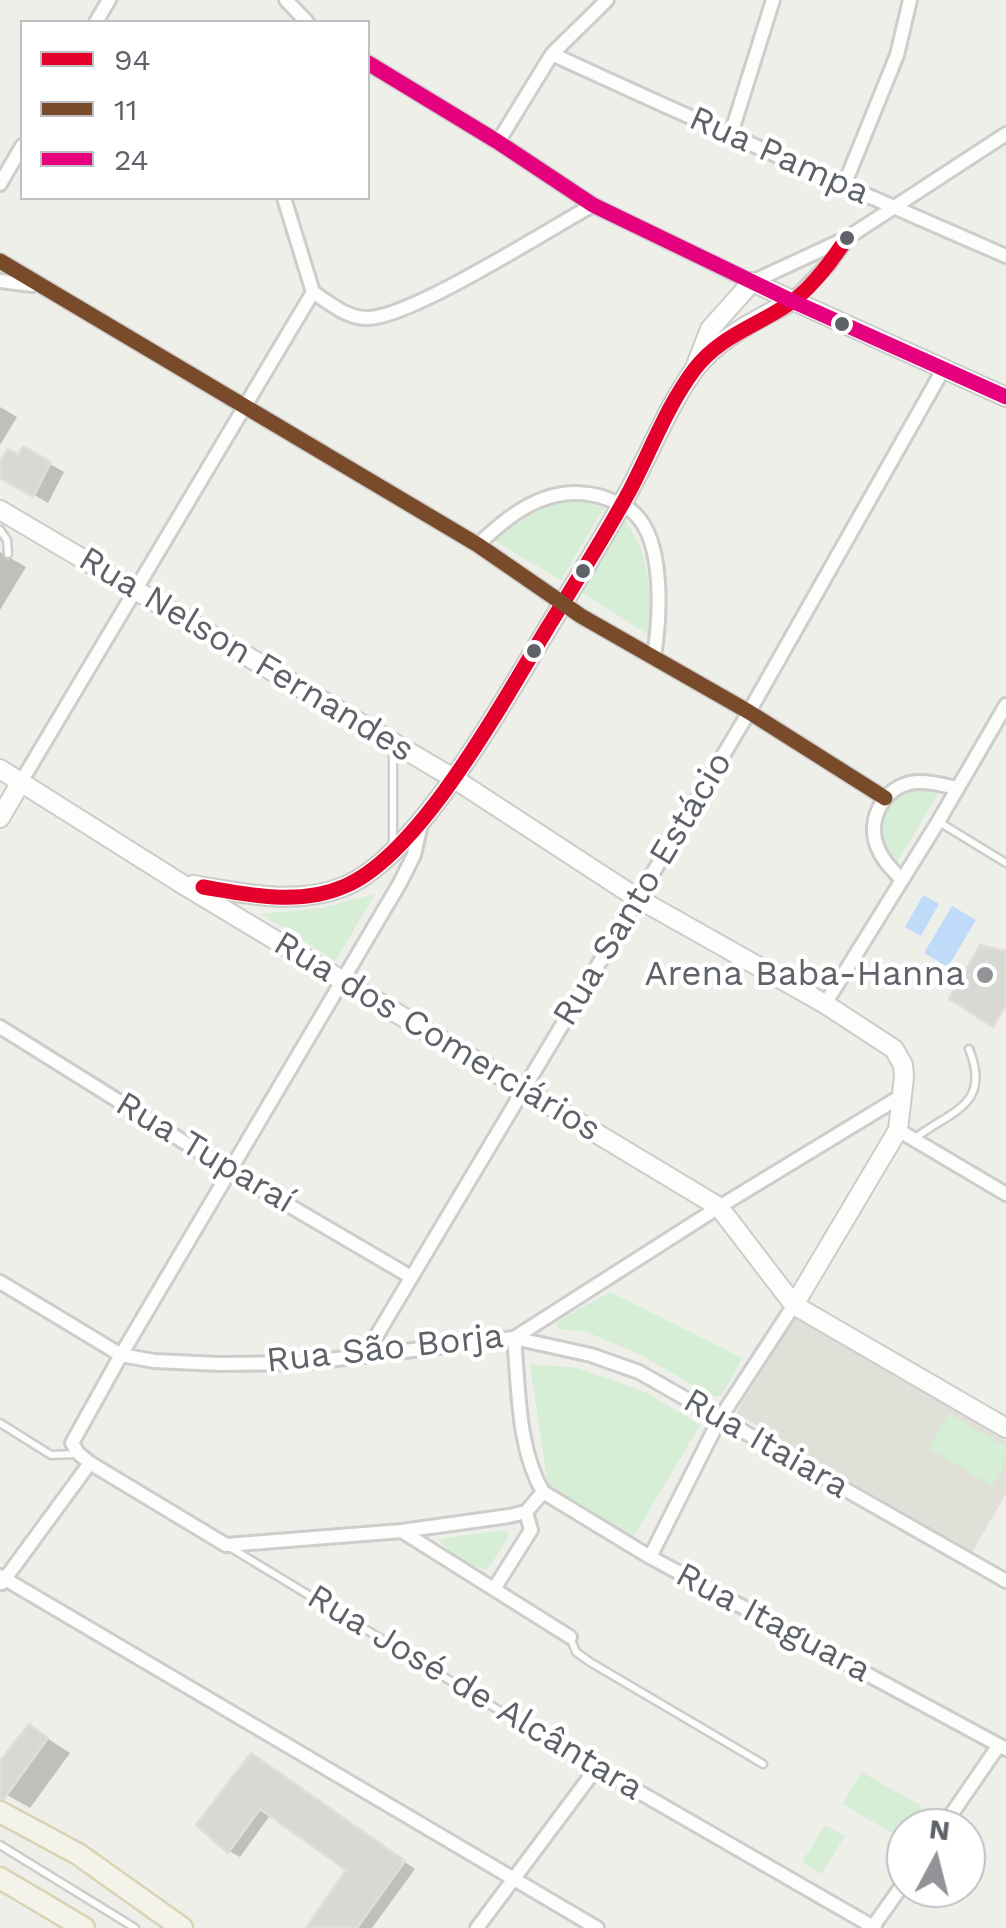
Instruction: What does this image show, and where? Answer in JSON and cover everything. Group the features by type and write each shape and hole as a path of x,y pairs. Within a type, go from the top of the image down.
{"main road":[{"path":"0,1812 78,1854 182,1928"},
{"path":"0,1878 59,1922 84,1928"}],"street":[{"path":"286,0 305,20"},
{"path":"498,142 552,54 607,0"},
{"path":"730,136 773,0"},
{"path":"845,183 896,54 910,0"},
{"name":"Rua Pampa","path":"552,54 1006,256"},
{"path":"370,65 593,205 792,301 1006,397"},
{"path":"182,884 286,898 344,887 370,873 421,822 453,778 563,604 695,368 710,329 736,296 752,282 847,238 1006,134"},
{"path":"0,184 20,149"},
{"path":"285,200 312,292 347,314 366,318 407,308 593,205"},
{"path":"695,368 725,340 792,301 828,265 847,238"},
{"path":"0,261 478,545 563,604 749,712 885,798"},
{"path":"0,281 38,286"},
{"path":"0,818 312,292"},
{"path":"736,296 736,307 742,317 753,320 764,316"},
{"name":"Rua Santo Estácio","path":"366,1355 749,712 944,368"},
{"path":"478,545 534,500 576,493 621,504 637,515 652,551 660,599 654,656"},
{"name":"Rua Nelson Fernandes","path":"0,510 453,778 638,898 825,1004 900,1055 904,1066 904,1120"},
{"path":"825,1004 1006,704"},
{"name":"Rua dos Comerciários","path":"0,770 719,1207 794,1306"},
{"path":"900,878 884,861 874,834 878,809 885,798 910,783 932,782 956,788"},
{"path":"75,1448 121,1355 232,1172 414,855 421,822"},
{"name":"Rua Tuparaí","path":"0,1028 411,1277"},
{"path":"650,1557 719,1420 794,1306 904,1120 1006,1194"},
{"name":"Rua São Borja","path":"0,1282 121,1355 220,1364 304,1363 514,1338 719,1207 904,1120"},
{"path":"794,1306 1006,1428"},
{"path":"226,1545 402,1532 526,1512 543,1492 525,1443 514,1338"},
{"name":"Rua Itaiara","path":"514,1338 590,1354 639,1372 1006,1581"},
{"name":"Rua José de Alcântara","path":"75,1448 90,1463 226,1545"},
{"path":"90,1463 2,1580 598,1928"},
{"name":"Rua Itaguara","path":"543,1492 650,1557 1002,1747"},
{"path":"494,1590 531,1530 526,1512"},
{"path":"402,1532 570,1636"},
{"name":"Rua José de Alcântara","path":"535,1732 874,1928"},
{"path":"957,1808 1002,1747"},
{"path":"477,1928 598,1766"}],"lane":[{"path":"0,530 7,540 8,554"},
{"path":"393,742 393,852"},
{"path":"938,822 1006,863"},
{"path":"904,1120 970,1102 978,1076 969,1049"},
{"name":"Rua José de Alcântara","path":"0,1422 52,1455 75,1448"},
{"name":"Rua José de Alcântara","path":"226,1545 535,1732"},
{"path":"570,1636 576,1652 590,1662 763,1764"},
{"path":"0,1845 134,1928"}],"shaded area":[{"path":"795,1316 1006,1441 1006,1494 971,1554 736,1413"}],"green space":[{"path":"579,500 604,508 561,580 493,540 537,505"},
{"path":"624,520 644,560 649,589 649,635 581,592"},
{"path":"920,789 938,794 894,867 882,841 881,818 894,800"},
{"path":"375,894 335,961 261,914 321,908"},
{"path":"610,1292 742,1358 722,1395 714,1397 639,1354 587,1332 557,1329 557,1321"},
{"path":"530,1364 578,1368 645,1392 700,1425 633,1538 548,1488"},
{"path":"949,1413 1006,1447 1006,1463 992,1486 928,1448"},
{"path":"505,1530 510,1535 487,1570 460,1559 438,1539"},
{"path":"861,1772 922,1806 886,1808 886,1830 843,1804"},
{"path":"825,1825 845,1836 821,1874 802,1862"}],"water":[{"path":"923,895 939,904 921,936 905,927"},
{"path":"952,906 976,920 948,967 924,953"}],"building":[{"path":"23,446 51,462 33,497 0,478 0,462 8,449 18,455"},
{"name":"Arena Baba-Hanna","path":"980,945 1006,951 1006,1005 993,1027 949,999"},
{"path":"29,1724 48,1738 4,1799 0,1798 0,1761"},
{"path":"251,1753 405,1861 357,1928 306,1928 346,1870 260,1809 228,1853 196,1825"}],"transit line":[{"name":"24","path":"370,64 593,205 792,301 1006,397"},
{"name":"94","path":"203,887 275,897 328,892 374,869 403,842 485,732 611,524 667,413 694,370 728,339 801,294 847,238"},
{"name":"11","path":"0,261 478,545 581,616 749,712 885,798"}],"place":[{"name":"Arena Baba-Hanna","path":"985,975"}]}
